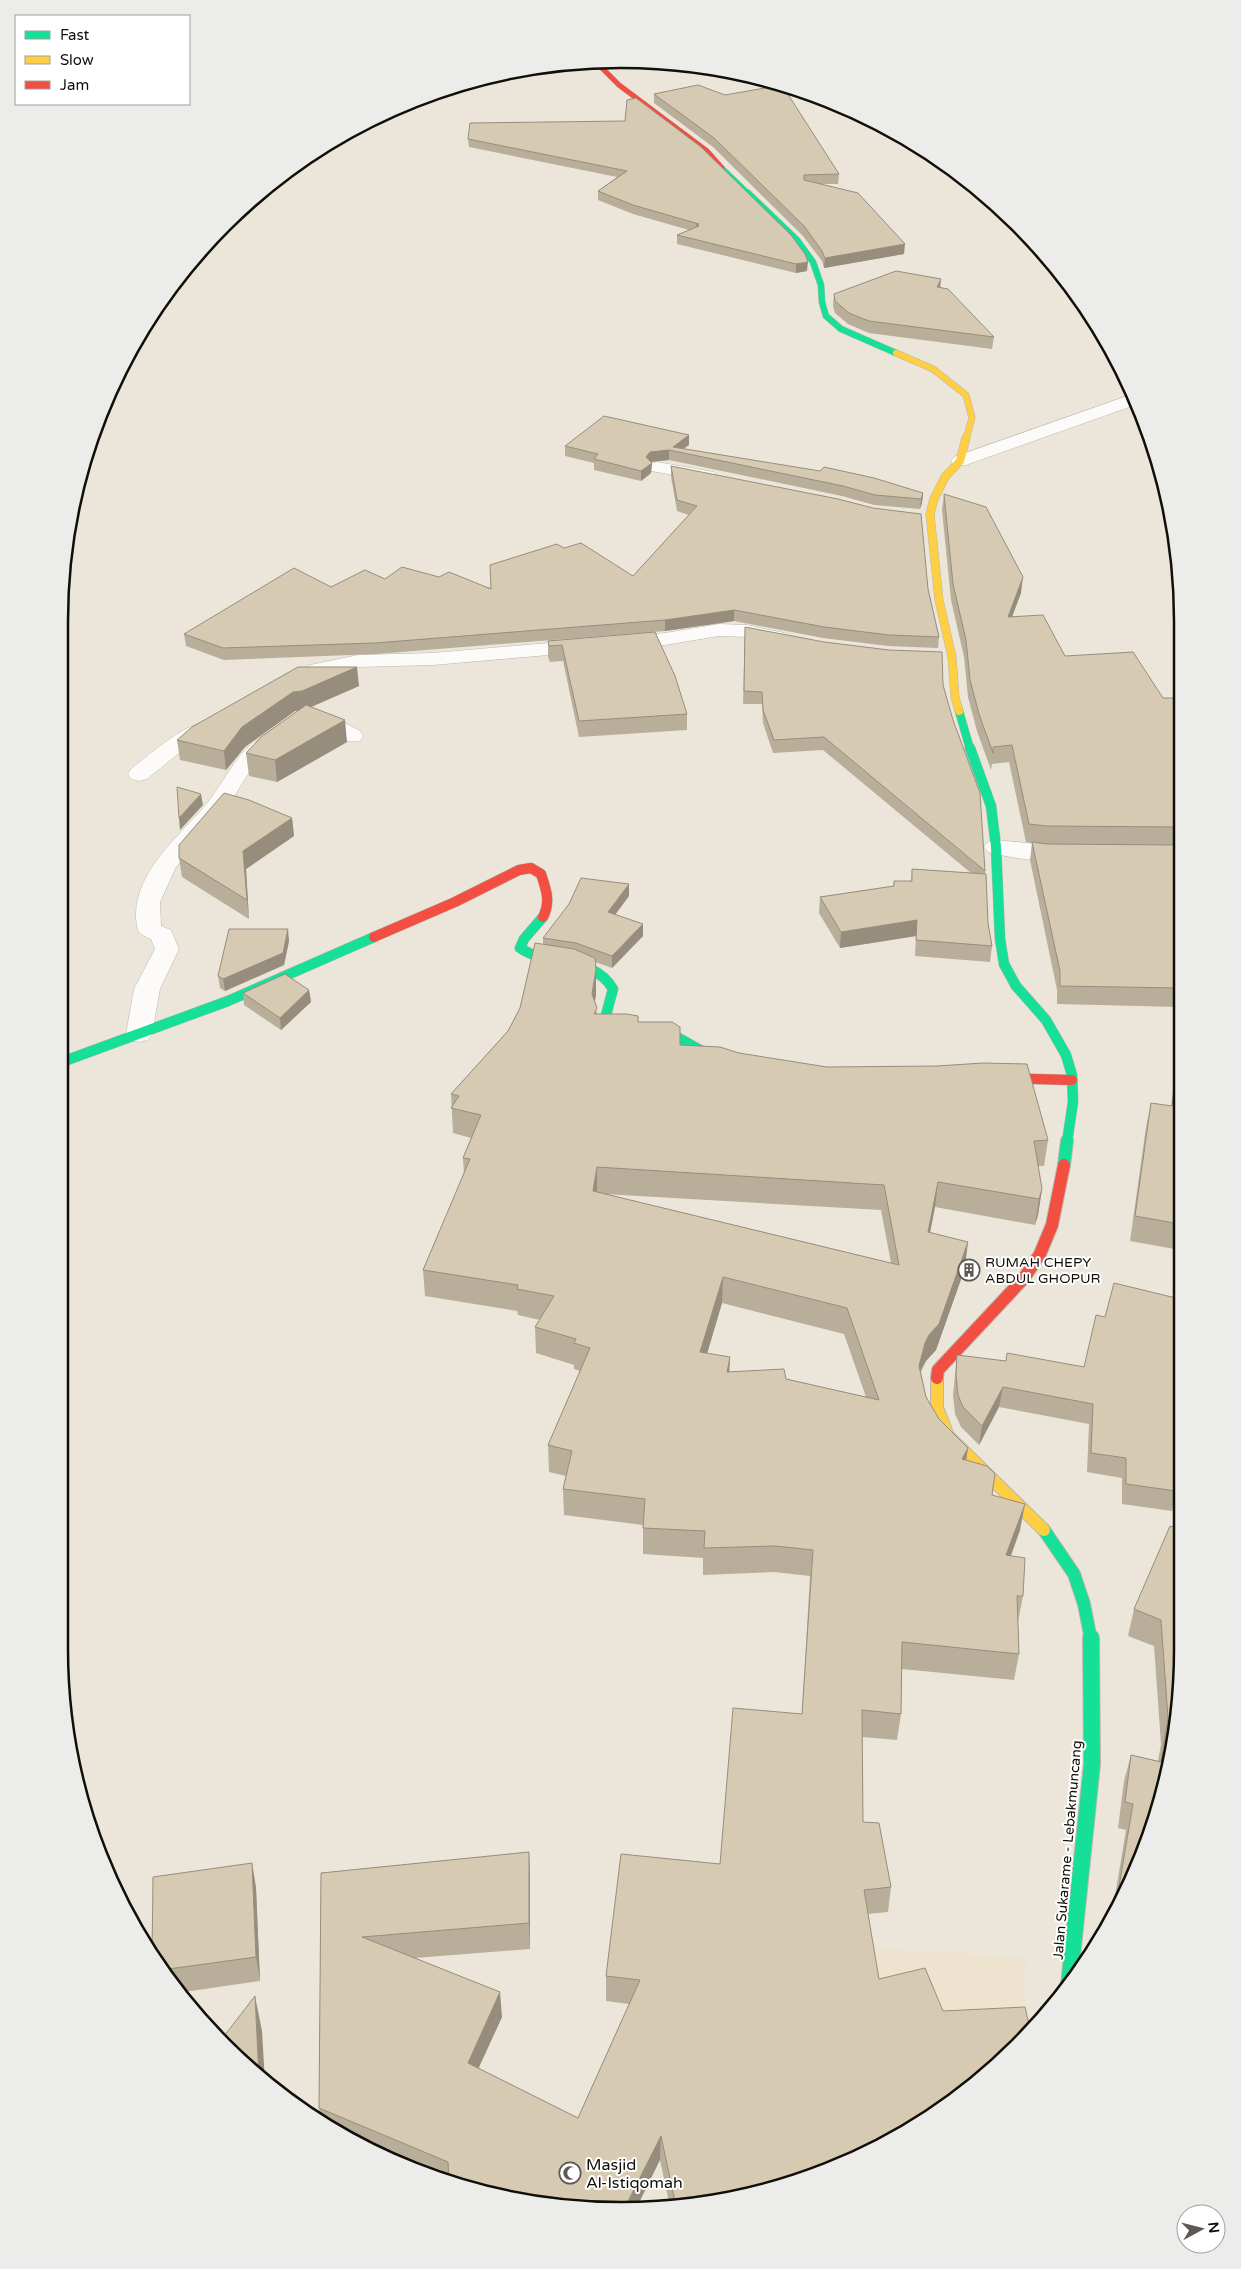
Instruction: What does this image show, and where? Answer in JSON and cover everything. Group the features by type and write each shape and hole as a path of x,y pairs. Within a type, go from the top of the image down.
{"street":[{"name":"Jalan Sukarame - Lebakmuncang","path":"602,68 619,85 707,151 724,170 797,240 813,262 821,285 822,302 826,316 832,322 841,328 933,369 966,395 972,418 960,461 945,477 934,499 930,518 939,600 942,656 964,732 992,806 996,847 1000,939 1004,964 1016,986 1046,1020 1066,1055 1072,1080 1073,1102 1065,1160 1052,1225 1040,1254 1024,1278 938,1370 934,1392 940,1422 948,1436 1046,1533 1065,1557 1074,1574 1084,1604 1091,1638 1092,1764 1072,1967"},
{"path":"960,461 1128,402"},
{"path":"657,468 723,478"},
{"path":"911,516 930,518"},
{"path":"277,690 317,669 358,661 433,658 665,639 719,630 747,630 797,641"},
{"path":"139,1034 147,989 167,949 162,935 149,930 148,902 165,865 219,803 242,766 254,753 298,715 322,720 352,736"},
{"path":"139,774 171,748 224,718"},
{"path":"996,847 1044,854 1092,854"},
{"path":"68,1060 228,1001 455,902 519,870 531,868 542,874 549,905 543,920 521,941 520,948 524,953 542,960 586,967 606,976 613,989 613,998 606,1018 607,1025 679,1038 713,1059 738,1068"},
{"path":"980,1078 1072,1080"}],"shaded area":[{"path":"866,1947 1026,1958 1025,2025 796,2029"}],"building":[{"path":"698,85 725,95 768,87 788,94 839,174 804,175 804,180 858,193 905,244 825,258 804,226 714,138 654,94"},
{"path":"636,98 701,147 791,235 805,254 808,262 796,264 677,235 699,226 696,225 699,224 633,205 598,191 627,171 468,139 470,123 625,121 627,100"},
{"path":"896,271 941,279 937,287 948,289 994,337 869,321 849,313 835,301 834,294"},
{"path":"604,416 689,435 673,447 820,471 824,467 874,478 923,493 921,499 875,495 843,486 669,450 650,452 646,457 652,463 641,471 594,459 598,454 565,446"},
{"path":"671,466 838,499 873,508 921,514 928,589 939,637 889,635 824,627 734,610 665,620 375,643 223,648 184,634 294,568 331,587 365,570 385,579 402,567 439,577 449,572 491,589 490,565 557,544 564,548 581,543 633,576 697,506 677,500"},
{"path":"944,494 986,507 1023,577 1008,617 1043,615 1065,656 1133,652 1163,698 1173,698 1174,827 1047,826 1029,824 1012,745 993,747 993,753 979,714 970,680 966,640 953,584"},
{"path":"745,627 824,642 889,650 942,652 943,685 953,720 980,793 985,871 824,737 774,740 763,710 762,692 744,691"},
{"path":"655,632 675,676 687,714 579,721 562,645 549,646 548,641"},
{"path":"298,667 357,667 302,691 293,692 242,727 224,751 177,740 192,727"},
{"path":"306,705 345,720 275,760 246,753 261,737"},
{"path":"177,787 201,794 179,818"},
{"path":"224,793 249,800 292,818 243,851 247,900 179,858 179,845"},
{"path":"1032,842 1047,844 1174,845 1174,988 1060,986 1060,971"},
{"path":"912,869 986,874 988,923 992,946 916,940 917,920 841,932 820,897 894,886 894,881 912,881"},
{"path":"581,878 629,884 608,912 643,924 612,956 576,943 543,938 569,904"},
{"path":"229,929 288,929 283,953 223,979 218,976"},
{"path":"535,943 574,949 595,958 596,969 592,994 597,1008 594,1014 638,1016 638,1022 672,1022 680,1027 680,1045 720,1047 739,1053 827,1067 937,1066 983,1063 1027,1064 1048,1140 1034,1141 1042,1189 1039,1199 938,1182 928,1232 968,1242 939,1324 929,1335 925,1343 919,1366 926,1397 939,1419 968,1448 962,1459 987,1466 995,1474 992,1495 1025,1504 1006,1555 1025,1558 1023,1596 1017,1596 1019,1654 902,1642 901,1714 862,1710 863,1822 879,1823 891,1887 864,1890 879,1979 925,1968 943,2011 1025,2007 1028,2022 1012,2040 957,2087 897,2127 832,2159 798,2172 764,2183 728,2191 674,2199 661,2136 628,2202 548,2197 513,2191 477,2183 449,2174 448,2162 319,2108 321,1873 529,1852 529,1923 362,1937 500,1992 468,2063 578,2118 640,1980 606,1976 621,1854 720,1864 733,1708 802,1714 813,1550 775,1546 704,1548 705,1531 643,1528 645,1499 563,1489 572,1451 548,1445 590,1348 574,1343 576,1339 535,1327 554,1296 517,1289 518,1285 423,1270 470,1159 463,1158 481,1115 451,1108 459,1096 451,1094 508,1031 520,1008","holes":["597,1167 884,1185 899,1265 593,1191","723,1277 847,1308 879,1400 786,1379 784,1369 727,1372 730,1357 700,1352"]},
{"path":"285,974 309,990 280,1018 243,993"},
{"path":"1174,1092 1174,1223 1135,1216 1151,1103 1172,1106"},
{"path":"1114,1283 1174,1298 1174,1491 1126,1484 1126,1458 1091,1453 1093,1404 1003,1387 982,1426 963,1407 958,1395 957,1355 1006,1361 1007,1353 1084,1367 1096,1315 1105,1317"},
{"path":"1170,1526 1174,1527 1174,1649 1169,1721 1163,1756 1155,1792 1144,1826 1119,1886 1133,1804 1125,1802 1131,1755 1161,1762 1168,1718 1161,1620 1134,1609"},
{"path":"252,1863 256,1957 170,1969 152,1942 153,1877"},
{"path":"255,1996 258,2066 225,2035"}],"traffic: fast":[{"path":"722,168 797,240 813,262 821,285 822,302 826,316 841,329 896,353"},
{"path":"959,711 964,732 991,806 996,847 1000,939 1004,964 1016,986 1046,1020 1066,1055 1072,1075 1073,1102 1064,1165"},
{"path":"543,917 524,939 520,948 544,960 585,967 597,971 607,978 613,989 606,1015 607,1025 615,1028 661,1033 677,1037 725,1064"},
{"path":"68,1060 228,1001 374,937"},
{"path":"1044,1530 1074,1574 1084,1604 1091,1638 1092,1764 1071,1969"}],"traffic: slow":[{"path":"896,353 933,369 966,395 972,418 960,461 945,477 934,499 930,514 939,600 952,657 955,697 959,711"},
{"path":"937,1378 935,1393 937,1408 948,1436 1044,1530"}],"traffic: jam":[{"path":"602,68 619,85 707,151 722,168"},
{"path":"374,937 455,902 519,870 531,868 541,874 546,891 548,906 543,917"},
{"path":"994,1078 1072,1080"},
{"path":"937,1378 938,1370 1024,1278 1040,1254 1052,1225 1064,1165"}],"place":[{"name":"RUMAH CHEPY ABDUL GHOPUR","path":"969,1270"},
{"name":"Masjid Al-Istiqomah","path":"570,2173"}]}
